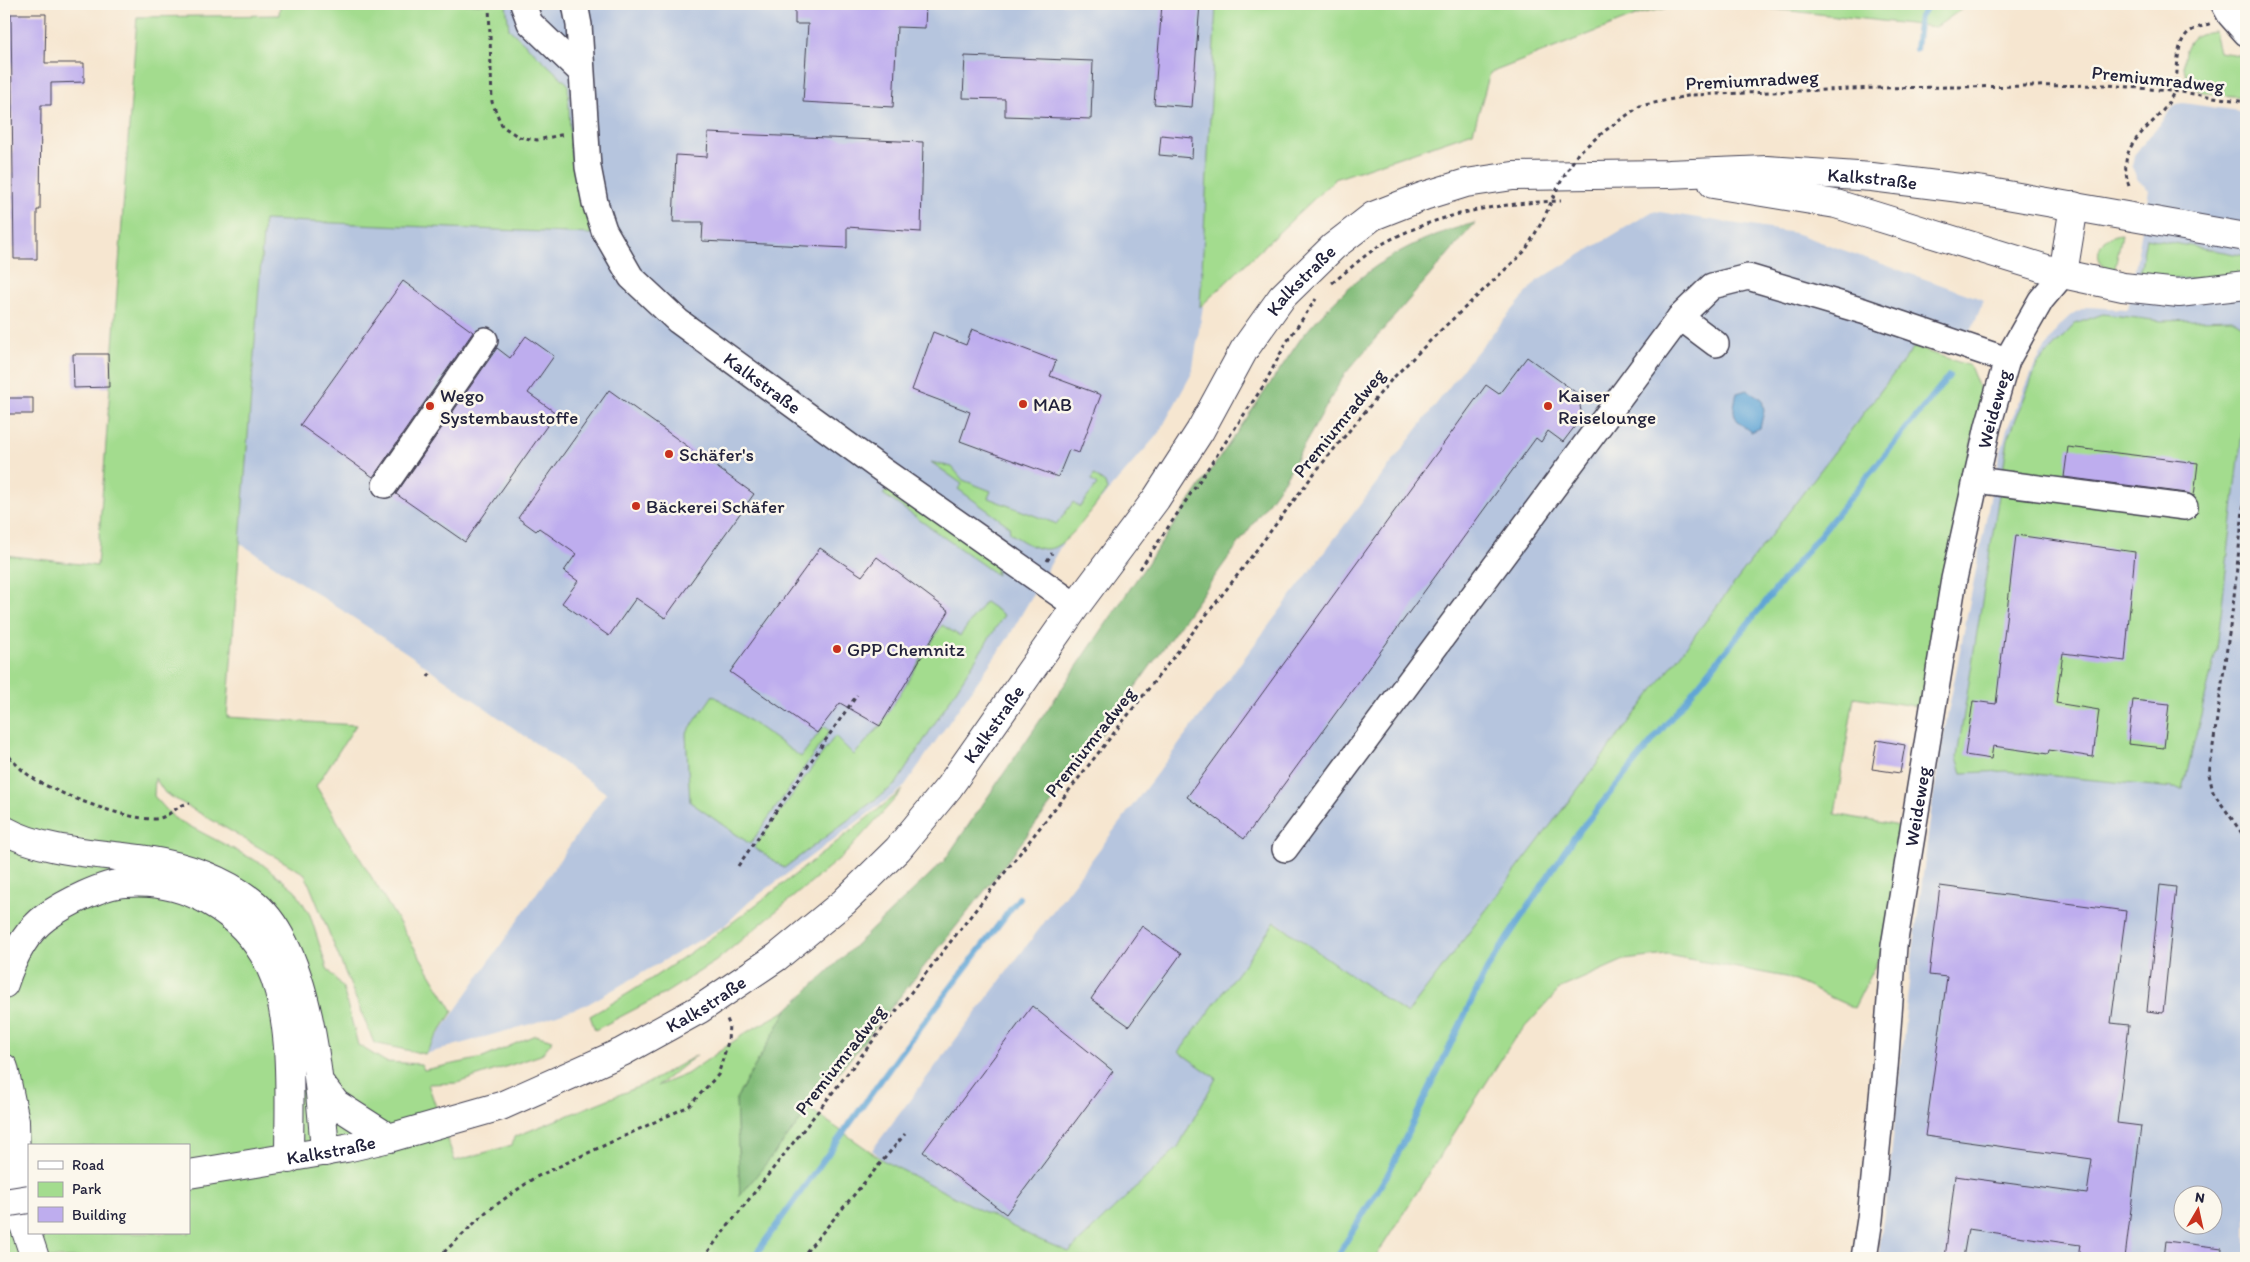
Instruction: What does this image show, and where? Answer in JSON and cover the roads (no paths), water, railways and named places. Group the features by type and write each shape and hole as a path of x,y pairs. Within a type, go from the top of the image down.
{"main road":[{"name":"Kalkstraße","path":"190,1174 325,1152 389,1138 501,1106 622,1052 700,1009 777,957 844,902 898,849 949,787 1076,606 1156,498 1200,432 1244,350 1282,297 1333,247 1373,216 1424,196 1466,183 1513,176 1668,174 1767,170 1872,177 1984,191 2246,237"},
{"name":"Kalkstraße","path":"1668,174 1836,204 2063,274 2123,288 2179,293 2246,285"},
{"path":"2063,274 2074,206"},
{"path":"4,830 18,838 69,850 185,868 208,875 252,902 274,926 299,979 320,1082 325,1152"},
{"path":"4,984 14,956 45,918 87,895 123,883 142,883 193,892 212,903 251,937 268,964 279,990 290,1084 289,1159"},
{"path":"4,1068 15,1121 16,1202"},
{"path":"320,1082 336,1104 389,1138"},
{"path":"4,1164 35,1258"}],"street":[{"path":"523,4 530,22 580,71"},
{"name":"Kalkstraße","path":"575,4 579,25 580,71 588,167 595,203 604,230 631,277 678,321 1076,606"},
{"path":"2227,9 2246,33"},
{"name":"Weideweg","path":"1864,1258 1883,1087 1894,946 1954,579 1988,426 2007,360 2041,300 2063,274"},
{"name":"Weideweg","path":"1285,849 1680,317 1712,286 1748,277 1789,288 2007,360"},
{"path":"1680,317 1716,344"},
{"path":"385,486 485,340"},
{"path":"1976,480 2185,507"}],"water":[{"path":"1747,390 1762,399 1764,411 1760,428 1751,432 1740,424 1734,412 1737,393"}],"waterway":[{"path":"1916,49 1920,17 1929,4"},
{"path":"1336,1258 1389,1172 1487,969 1572,840 1949,376"},
{"path":"753,1258 900,1054 1019,898"}],"place":[{"name":"MAB","path":"1023,404"},
{"name":"Wego Systembaustoffe","path":"430,406"},
{"name":"Kaiser Reiselounge","path":"1548,406"},
{"name":"Schäfer's","path":"669,454"},
{"name":"Bäckerei Schäfer","path":"636,506"},
{"name":"GPP Chemnitz","path":"837,649"}]}
